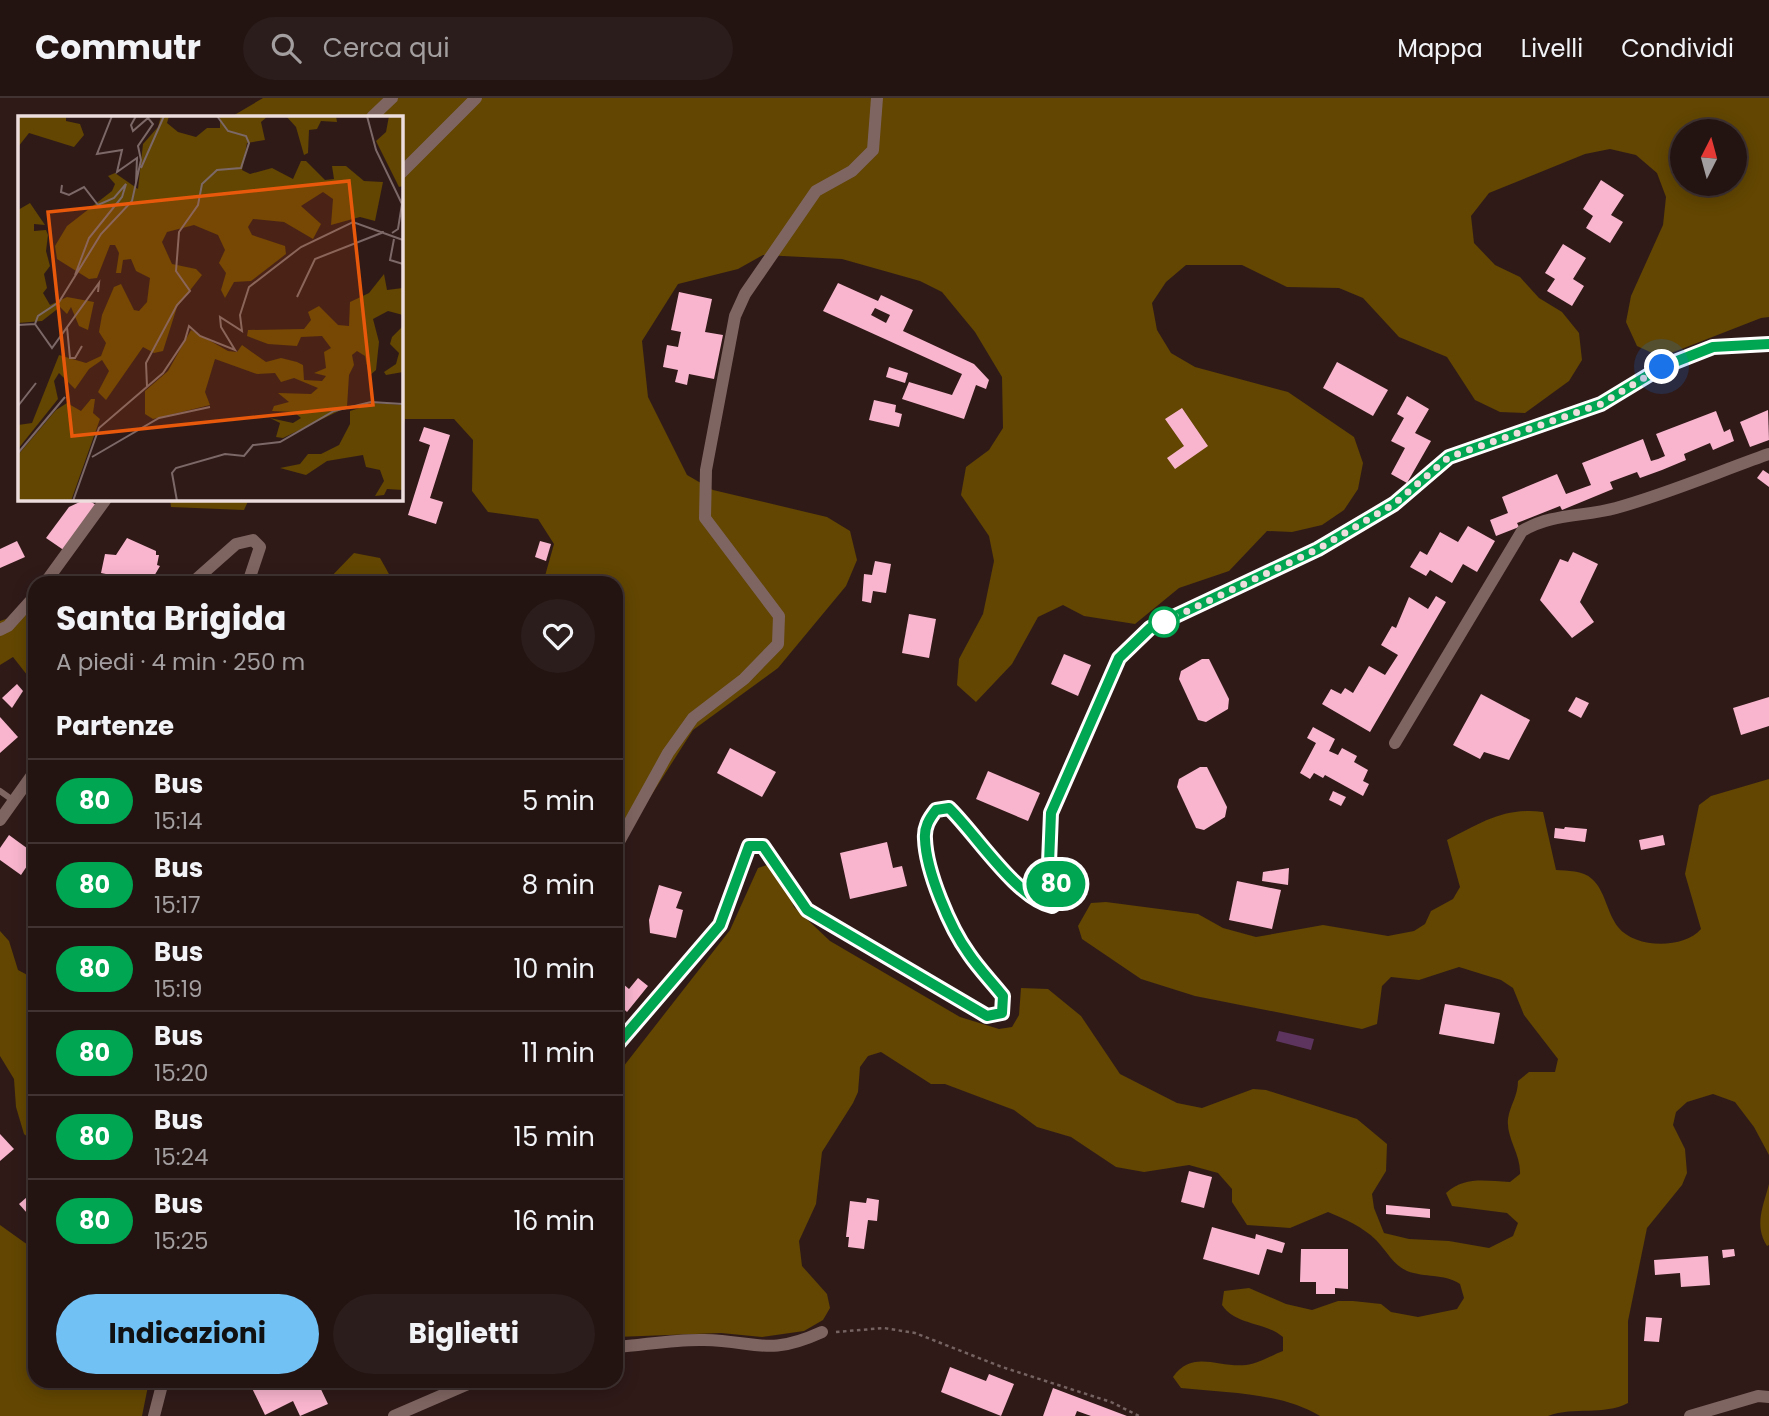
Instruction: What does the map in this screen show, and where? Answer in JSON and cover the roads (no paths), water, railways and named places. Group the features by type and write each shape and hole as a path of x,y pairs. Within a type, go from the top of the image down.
{"street":[{"path":"373,116 392,98"},
{"path":"402,172 476,98"},
{"path":"623,834 668,753 693,718 744,679 779,644 779,616 705,518 709,457 735,316 745,294 816,191 852,171 873,150 877,98"},
{"path":"623,1038 720,925 749,846 763,846 807,910 987,1016 1002,1013 1003,996 967,953 945,909 932,870 925,839 927,822 936,810 949,808 996,863 1041,904 1052,906 1061,900 1049,863 1051,813 1119,658 1150,628 1318,549 1394,504 1449,457 1601,404 1662,367 1713,347 1769,344"},
{"path":"1395,743 1522,531 1537,522 1564,515 1614,509 1769,454"},
{"path":"50,576 105,500"},
{"path":"200,576 236,544 253,540 260,547 250,576"},
{"path":"0,630 8,626 28,604"},
{"path":"0,820 28,781"},
{"path":"623,1346 704,1340 762,1348 796,1344 822,1332"},
{"path":"154,1416 161,1388"},
{"path":"394,1416 459,1388"},
{"path":"1690,1416 1758,1396 1769,1397"}],"lane":[{"path":"0,791 14,801"}]}
